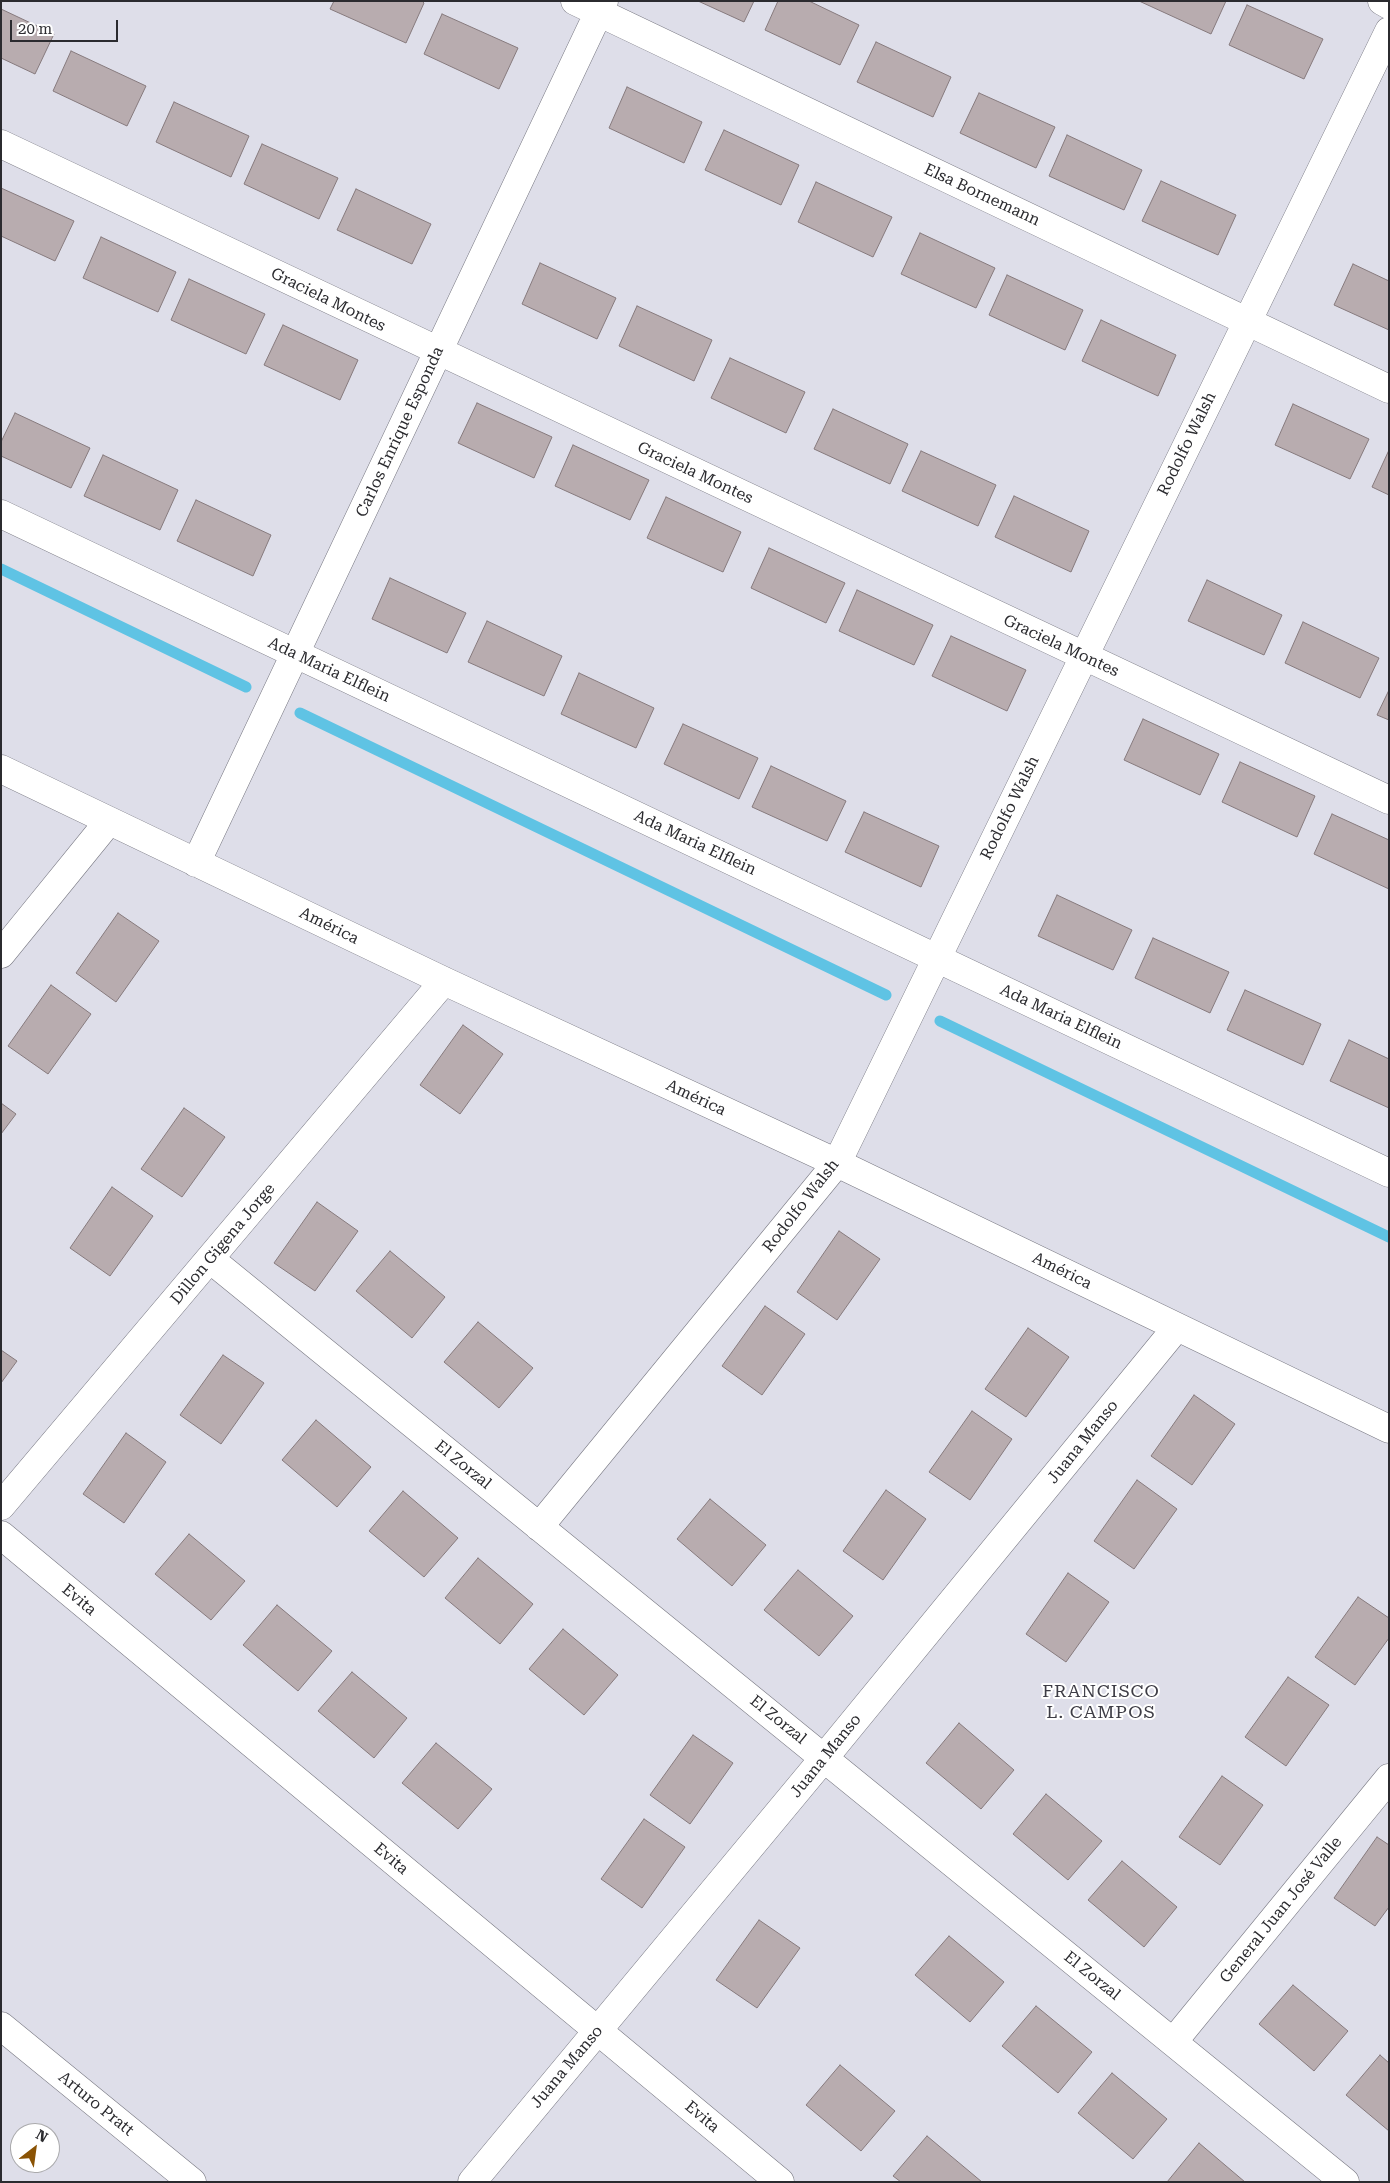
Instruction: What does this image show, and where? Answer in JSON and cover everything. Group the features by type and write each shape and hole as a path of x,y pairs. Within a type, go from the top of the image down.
{"street":[{"path":"1382,1 1389,4"},
{"name":"Elsa Bornemann","path":"593,5 1389,389"},
{"name":"Carlos Enrique Esponda","path":"196,863 437,352 593,5"},
{"name":"Rodolfo Walsh","path":"539,1527 838,1163 1389,31"},
{"name":"Graciela Montes","path":"1,144 437,352 1389,800"},
{"name":"Ada Maria Elflein","path":"1,514 1389,1173"},
{"name":"América","path":"1,769 444,981 838,1163 1389,1429"},
{"path":"1,954 109,821"},
{"name":"Dillon Gigena Jorge","path":"1,1506 444,981"},
{"name":"El Zorzal","path":"210,1259 1345,2182"},
{"name":"Juana Manso","path":"472,2182 824,1758 1177,1327"},
{"name":"Evita","path":"1,1535 780,2182"},
{"name":"General Juan José Valle","path":"1173,2042 1389,1778"},
{"name":"Arturo Pratt","path":"1,2026 192,2182"}],"building":[{"path":"334,1 422,1 424,3 406,43 330,9"},
{"path":"698,1 754,1 744,22"},
{"path":"778,1 809,1 859,25 840,65 765,30"},
{"path":"1139,1 1226,1 1211,34"},
{"path":"1247,5 1323,39 1304,79 1229,45"},
{"path":"1,9 54,34 35,74 1,58"},
{"path":"442,14 518,48 499,89 424,54"},
{"path":"876,42 951,77 933,117 857,82"},
{"path":"71,51 146,86 127,126 53,91"},
{"path":"627,87 702,122 684,163 609,128"},
{"path":"979,93 1055,127 1036,168 960,133"},
{"path":"174,102 249,136 231,177 156,142"},
{"path":"724,130 799,165 781,205 705,170"},
{"path":"1067,135 1142,170 1124,210 1049,176"},
{"path":"262,144 338,178 319,219 244,184"},
{"path":"1161,181 1236,215 1218,255 1142,221"},
{"path":"816,182 892,217 873,257 798,222"},
{"path":"1,188 74,221 55,261 1,236"},
{"path":"356,189 431,224 412,264 337,230"},
{"path":"920,233 995,268 976,308 901,274"},
{"path":"101,237 176,272 158,312 83,278"},
{"path":"540,263 616,298 597,339 522,304"},
{"path":"1353,264 1389,281 1389,330 1334,305"},
{"path":"1007,275 1083,310 1065,350 989,315"},
{"path":"189,279 265,314 246,354 171,320"},
{"path":"637,306 712,340 694,381 619,346"},
{"path":"1101,320 1176,355 1158,396 1082,361"},
{"path":"283,325 358,360 340,400 264,365"},
{"path":"730,358 805,392 786,433 711,398"},
{"path":"477,403 552,437 534,478 458,443"},
{"path":"1293,404 1369,439 1350,479 1275,445"},
{"path":"833,409 908,444 890,484 814,449"},
{"path":"15,413 90,448 71,488 1,456 1,442"},
{"path":"573,445 649,480 630,520 555,486"},
{"path":"1389,450 1389,495 1372,487"},
{"path":"921,451 996,485 978,526 902,491"},
{"path":"103,455 178,490 160,530 84,496"},
{"path":"1014,496 1089,531 1071,572 995,537"},
{"path":"666,497 741,532 723,572 647,538"},
{"path":"196,500 271,535 253,576 177,541"},
{"path":"769,548 845,583 826,623 751,588"},
{"path":"390,578 466,613 447,653 372,619"},
{"path":"1207,580 1282,615 1264,655 1188,621"},
{"path":"857,590 933,625 914,665 839,631"},
{"path":"487,621 562,656 544,696 468,662"},
{"path":"1303,622 1379,658 1360,698 1285,663"},
{"path":"951,636 1026,670 1007,711 932,676"},
{"path":"579,673 654,708 636,748 561,714"},
{"path":"1389,690 1389,720 1377,715"},
{"path":"1143,719 1219,754 1200,795 1124,760"},
{"path":"683,724 758,758 739,799 664,764"},
{"path":"1240,762 1315,796 1297,837 1222,802"},
{"path":"771,766 846,801 827,841 752,807"},
{"path":"864,812 939,846 921,887 845,852"},
{"path":"1332,814 1389,840 1389,889 1314,854"},
{"path":"1057,895 1132,930 1113,970 1038,936"},
{"path":"118,913 159,941 116,1002 76,973"},
{"path":"1153,938 1229,972 1210,1013 1135,978"},
{"path":"51,985 91,1014 48,1074 8,1046"},
{"path":"1245,990 1321,1024 1303,1065 1227,1030"},
{"path":"463,1025 503,1054 460,1114 420,1085"},
{"path":"1349,1040 1389,1059 1389,1108 1330,1081"},
{"path":"1,1103 16,1114 1,1134"},
{"path":"184,1108 225,1137 182,1197 141,1169"},
{"path":"112,1187 153,1216 110,1276 70,1248"},
{"path":"317,1202 358,1231 315,1291 274,1263"},
{"path":"839,1231 880,1259 837,1320 797,1292"},
{"path":"390,1251 445,1297 412,1338 356,1291"},
{"path":"765,1306 805,1334 762,1395 722,1366"},
{"path":"478,1322 533,1368 499,1408 444,1362"},
{"path":"1028,1328 1069,1357 1026,1417 985,1389"},
{"path":"1,1350 17,1361 1,1383"},
{"path":"223,1355 264,1383 221,1444 180,1415"},
{"path":"1194,1395 1235,1424 1192,1485 1151,1456"},
{"path":"972,1411 1012,1439 970,1500 929,1472"},
{"path":"316,1420 371,1467 337,1507 282,1460"},
{"path":"126,1433 166,1462 124,1523 83,1494"},
{"path":"1137,1480 1177,1509 1134,1569 1094,1541"},
{"path":"886,1490 926,1519 883,1580 843,1551"},
{"path":"403,1491 458,1538 424,1577 369,1531"},
{"path":"710,1499 766,1545 732,1586 677,1539"},
{"path":"189,1534 245,1581 211,1620 155,1574"},
{"path":"478,1558 533,1604 500,1644 445,1598"},
{"path":"798,1570 853,1616 819,1656 764,1610"},
{"path":"1068,1573 1109,1602 1066,1662 1026,1634"},
{"path":"1358,1597 1389,1618 1389,1638 1355,1685 1315,1657"},
{"path":"277,1605 332,1651 298,1691 243,1645"},
{"path":"563,1629 618,1675 584,1715 529,1669"},
{"path":"352,1672 407,1718 374,1758 318,1711"},
{"path":"1288,1677 1329,1705 1286,1766 1245,1737"},
{"path":"959,1723 1014,1770 981,1809 926,1763"},
{"path":"693,1735 733,1763 690,1824 650,1795"},
{"path":"436,1743 492,1789 458,1829 402,1783"},
{"path":"1222,1776 1263,1805 1220,1865 1179,1837"},
{"path":"1046,1794 1102,1841 1068,1880 1013,1834"},
{"path":"644,1819 685,1847 642,1908 601,1879"},
{"path":"1377,1837 1389,1845 1389,1907 1375,1926 1334,1898"},
{"path":"1122,1861 1177,1907 1144,1947 1088,1900"},
{"path":"759,1920 800,1948 757,2008 716,1980"},
{"path":"949,1936 1004,1982 970,2022 915,1975"},
{"path":"1293,1985 1348,2031 1314,2071 1259,2024"},
{"path":"1036,2006 1092,2052 1058,2093 1002,2046"},
{"path":"1380,2055 1389,2063 1389,2131 1346,2095"},
{"path":"840,2065 895,2111 861,2151 806,2105"},
{"path":"1112,2073 1167,2119 1133,2159 1078,2113"},
{"path":"927,2136 982,2182 901,2182 893,2176"},
{"path":"1199,2143 1245,2182 1167,2182"}],"waterway":[{"path":"1,569 246,687"},
{"path":"300,713 886,995"},
{"path":"940,1021 1389,1237"}],"district":[{"name":"FRANCISCO L. CAMPOS","path":"1101,1702"}]}
